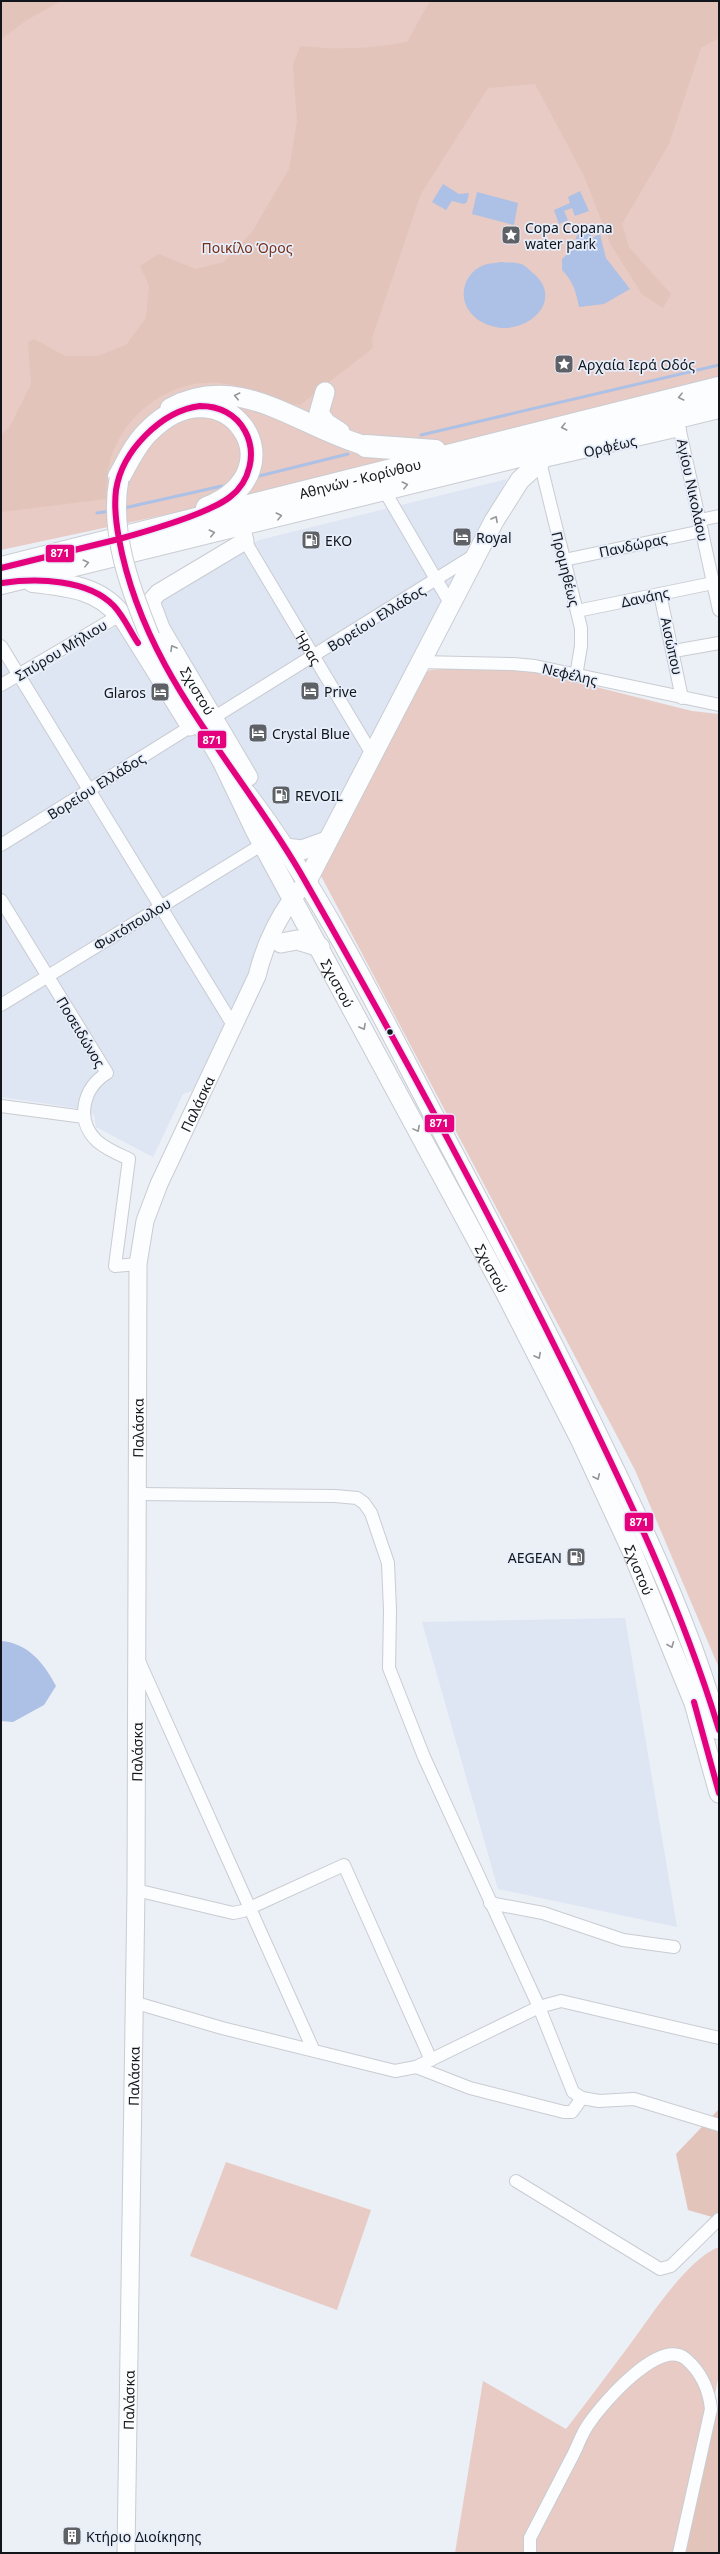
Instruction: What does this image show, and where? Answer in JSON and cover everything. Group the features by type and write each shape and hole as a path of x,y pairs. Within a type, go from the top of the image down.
{"highway":[{"name":"Αθηνών - Κορίνθου","path":"1,568 719,388"},
{"path":"119,478 146,434 160,421 186,408 205,406 224,411 237,419 245,431 250,444 250,465 246,478 237,491 217,504 154,530"},
{"name":"Αθηνών - Κορίνθου","path":"11,581 243,534 384,490 620,432 679,424 719,407"},
{"path":"540,462 620,432"},
{"path":"366,446 459,453"},
{"path":"11,581 71,586 92,592 113,604 120,615"}],"main road":[{"path":"274,408 304,408 325,392 319,410 323,419 366,446"},
{"name":"Σχιστού","path":"274,408 227,394 204,394 186,400 162,412 141,430 126,453 119,478 117,512 123,556 134,596 150,637 262,832 295,902 505,1292 631,1549 694,1703 719,1794"},
{"path":"274,408 338,437 366,446"},
{"path":"306,883 419,662 509,494 520,480 540,462"},
{"path":"190,727 262,832"},
{"path":"249,778 262,832"},
{"name":"Σχιστού","path":"262,832 285,848 353,963 524,1283 633,1508 669,1593 710,1698 719,1730"},
{"path":"285,848 302,850 327,842"},
{"path":"281,943 297,940 320,947"}],"street":[{"name":"Ορφέως","path":"540,462 679,424"},
{"name":"Αγίου Νικολάου","path":"679,424 719,610"},
{"name":"Προμηθέως","path":"540,462 577,611 581,646 576,676"},
{"path":"384,490 450,603"},
{"name":"Πανδώρας","path":"564,560 701,526 719,516"},
{"name":"Σχιστού","path":"243,534 158,593 151,602 161,628 249,778"},
{"name":"Ήρας","path":"243,534 313,657 372,754"},
{"name":"Βορείου Ελλάδος","path":"213,718 437,581 476,554"},
{"name":"Δανάης","path":"577,611 713,583"},
{"name":"Αισώπου","path":"660,594 674,651 682,698"},
{"name":"Σχιστού","path":"120,615 190,727"},
{"name":"Σπύρου Μήλιου","path":"1,685 120,615"},
{"path":"674,651 719,643"},
{"path":"1,646 233,1025"},
{"name":"Νεφέλης","path":"419,662 513,664 719,705"},
{"name":"Βορείου Ελλάδος","path":"1,845 190,727"},
{"name":"Φωτόπουλου","path":"1,1005 161,907 262,832"},
{"name":"Παλάσκα","path":"257,976 262,957 306,883"},
{"name":"Ποσειδώνος","path":"1,900 107,1073 97,1080 88,1093 84,1106 84,1117"},
{"name":"Παλάσκα","path":"126,2553 128,2516 133,2002 136,1890 138,1659 138,1264 145,1221 156,1190 257,976 281,943 295,902"},
{"path":"1,1106 84,1117 88,1129 97,1141 129,1159 115,1266 138,1264"},
{"path":"138,1494 335,1496 357,1498 364,1503 371,1513 388,1563 390,1616 389,1668 424,1757 539,2007 573,2092 582,2098 605,2101 634,2099 719,2124"},
{"path":"138,1659 250,1907 312,2049"},
{"path":"136,1890 233,1913 250,1907 344,1865 430,2060"},
{"path":"490,1903 543,1913 624,1940 674,1947"},
{"path":"133,2002 222,2028 312,2049 395,2071 416,2067 539,2007 561,2001 719,2038"},
{"path":"416,2067 470,2088 564,2112 572,2112 582,2098"},
{"path":"516,2181 660,2269 671,2266 719,2219"},
{"path":"530,2553 530,2538 590,2422 630,2378 661,2356 672,2353 682,2355 691,2363 704,2382 711,2409 679,2553"}],"shaded area":[{"path":"507,479 192,1091 183,1094 153,1157 96,1127 94,1115 75,1108 1,1097 1,660 17,686 259,540"},
{"path":"625,1618 677,1927 498,1889 422,1622"}],"green space":[{"name":"Ποικίλο Όρος","path":"1,1 719,1 719,396 1,550"},
{"path":"1,1 61,1 27,20 1,39"},
{"path":"430,1 719,1 719,38 701,48 669,144 622,224 629,247 671,294 663,308 642,294 611,245 584,176 535,84 488,88 421,194 372,338 373,348 300,405 241,387 221,383 202,383 184,387 166,394 150,403 124,430 115,447 109,465 106,499 1,512 1,435 9,428 31,384 28,342 34,339 65,356 97,356 126,345 146,318 149,286 140,266 158,254 196,269 224,262 252,232 289,169 297,122 293,65 300,46 354,48 407,42"},
{"path":"458,668 532,671 692,711 719,714 719,1668 635,1470 320,874 425,673 430,670"},
{"path":"719,2109 719,2219 688,2210 676,2154"},
{"path":"226,2162 371,2210 337,2310 190,2256"},
{"path":"719,2247 719,2375 681,2553 455,2553 483,2381 566,2429 671,2289 695,2263 707,2253"},
{"path":"719,2403 719,2553 674,2553"}],"water":[{"path":"443,184 459,194 469,193 467,202 464,204 452,201 446,210 432,202"},
{"path":"580,191 589,211 575,216 572,208 564,211 568,220 559,224 554,210 570,203 568,197"},
{"path":"477,192 518,203 514,225 472,214"},
{"path":"589,230 592,238 600,234 606,258 630,289 604,304 579,307 574,287 562,270 562,259 573,249 577,235"},
{"path":"502,262 524,265 542,283 545,292 544,302 540,311 533,318 524,324 501,328 488,325 473,315 466,306 464,292 468,279 477,268 484,265"},
{"path":"1,1641 11,1643 27,1650 40,1662 56,1686 44,1705 13,1722 1,1721"}],"waterway":[{"path":"421,435 719,365"},
{"path":"255,477 348,454"},
{"path":"124,508 222,486"},
{"path":"97,513 111,511"}],"transit line":[{"name":"871","path":"200,406 220,409 232,416 241,425 249,440 251,448 250,467 247,475 237,491 230,497 207,510 193,516 119,539 115,496 120,475 126,461 146,435 158,424 185,409 200,406"},
{"name":"871","path":"1,568 119,539"},
{"name":"871","path":"119,539 131,588 149,633 171,676 196,716 278,837 304,879 441,1126 539,1314 612,1463 652,1550 688,1639 719,1730"},
{"name":"871","path":"2,583 16,581 61,582 90,590 103,597 118,610 138,643"},
{"name":"871","path":"694,1702 719,1793"}],"place":[{"name":"Copa Copana water park","path":"511,235"},
{"name":"Αρχαία Ιερά Οδός","path":"564,364"},
{"name":"Royal","path":"462,537"},
{"name":"EKO","path":"311,540"},
{"name":"Prive","path":"310,691"},
{"name":"Glaros","path":"160,692"},
{"name":"Crystal Blue","path":"258,733"},
{"name":"REVOIL","path":"281,795"},
{"name":"AEGEAN","path":"576,1557"},
{"name":"Κτήριο Διοίκησης","path":"72,2536"}]}
